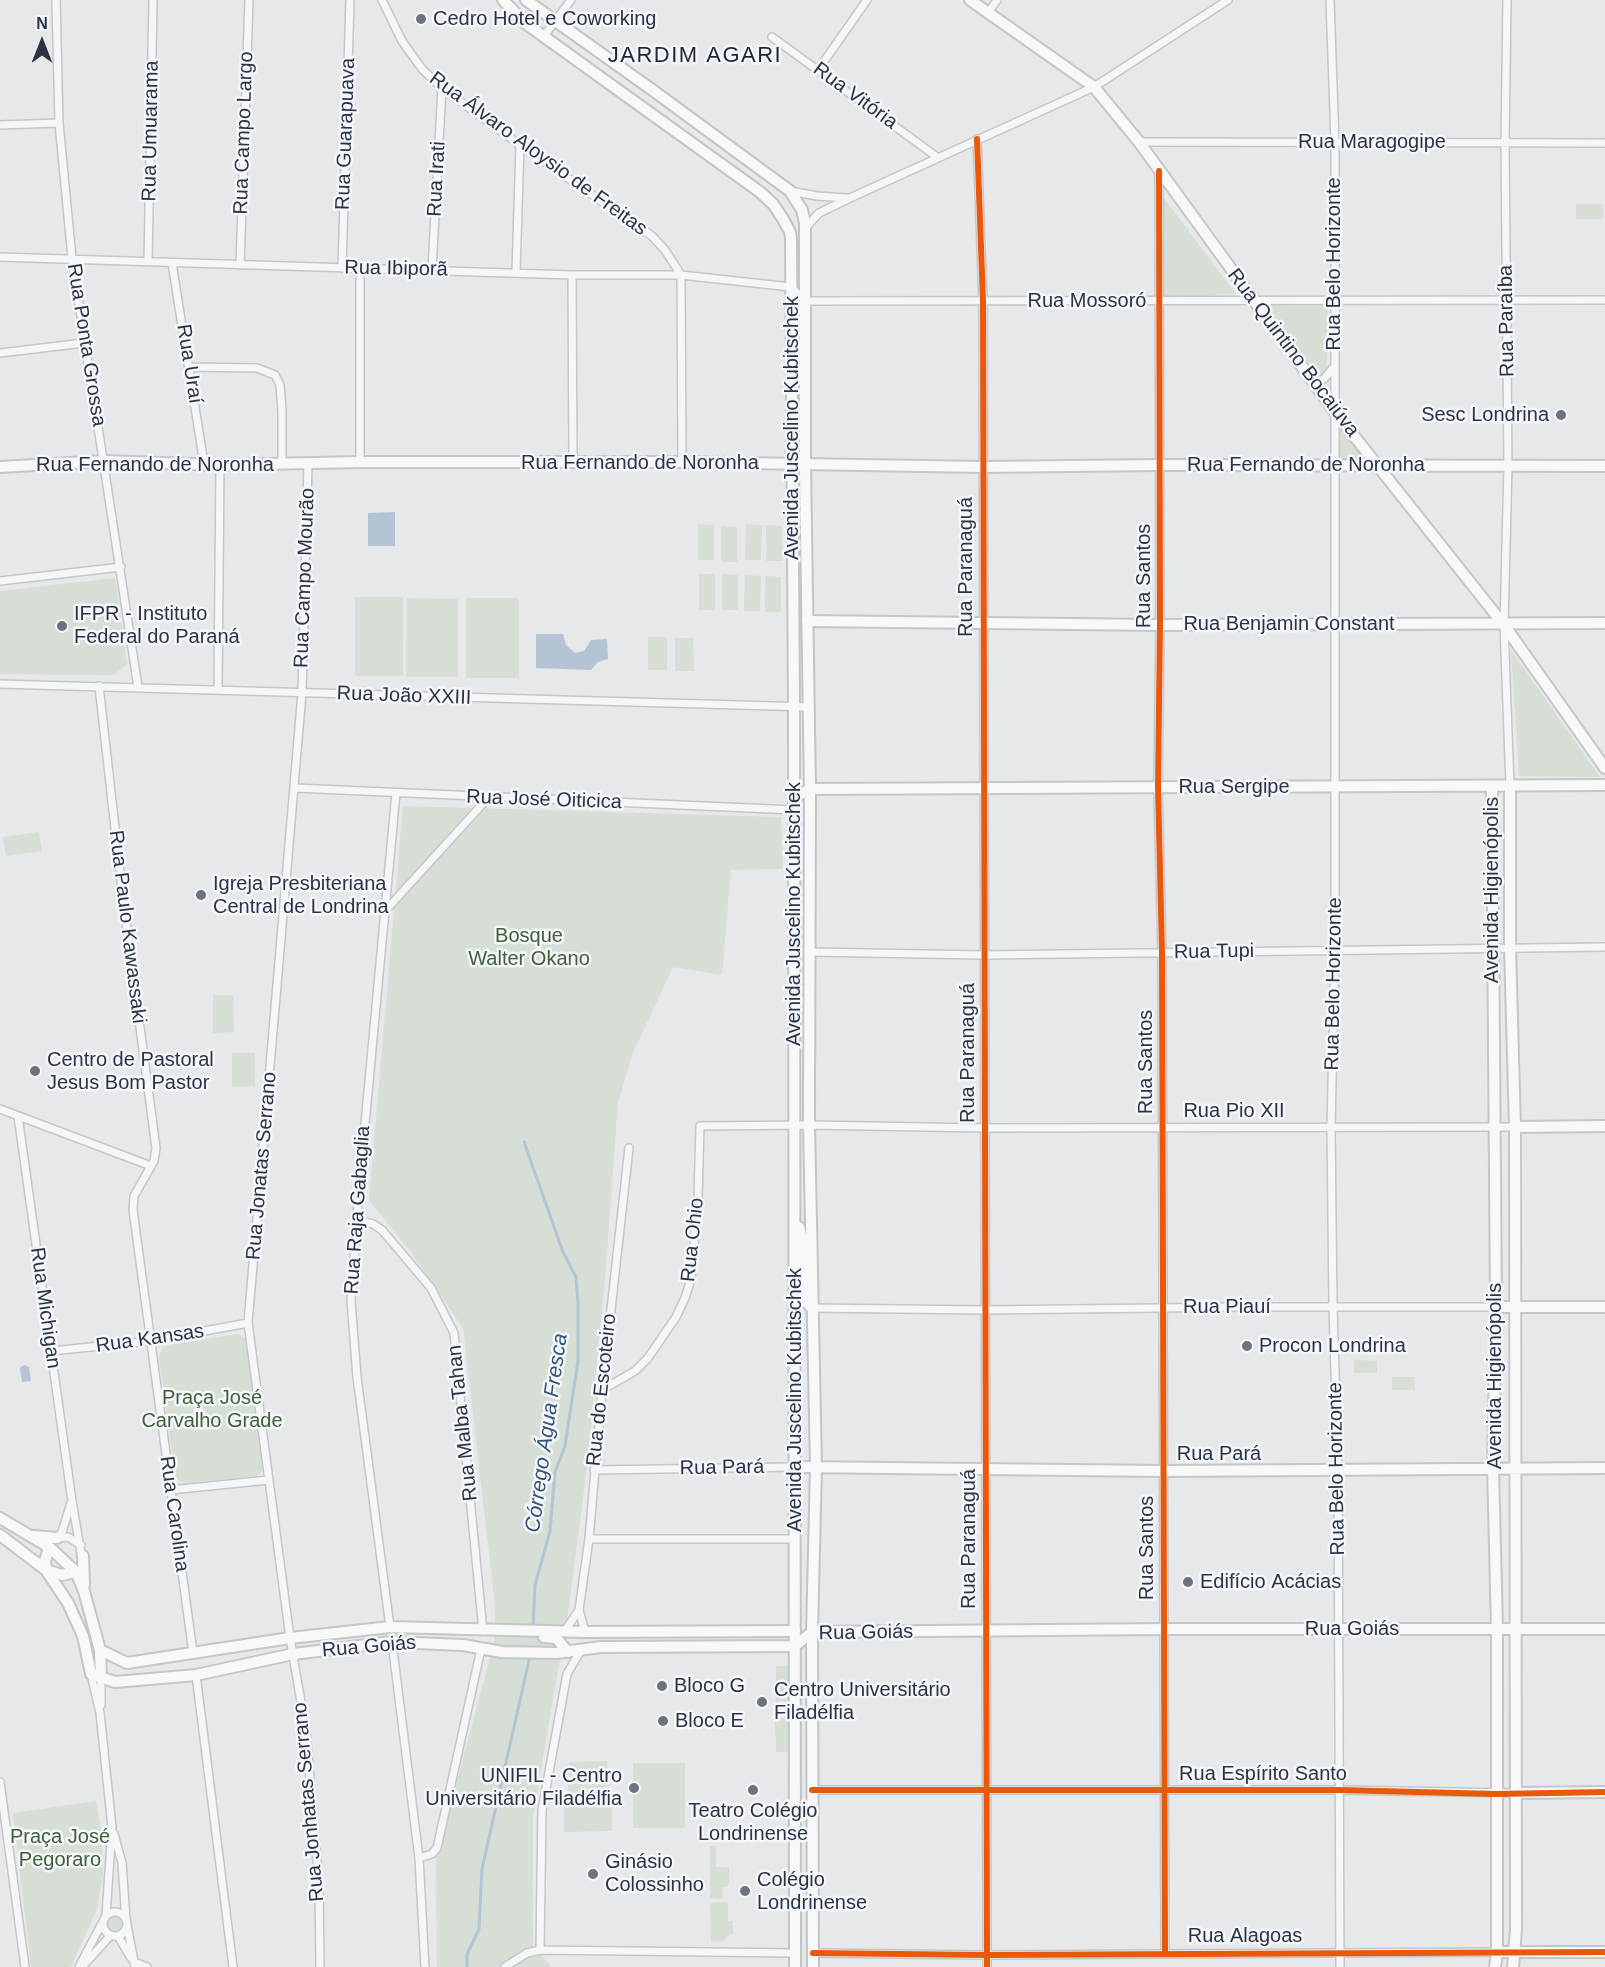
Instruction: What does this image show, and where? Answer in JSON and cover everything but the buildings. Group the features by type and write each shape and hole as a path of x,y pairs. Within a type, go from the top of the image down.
{"main road":[{"name":"Avenida Juscelino Kubitschek","path":"504,0 520,18 544,36 749,183 773,204 790,231 792,246 794,708 795,1967"},
{"name":"Avenida Juscelino Kubitschek","path":"526,0 790,191 802,210 806,227 805,465 810,789 809,1125 816,1467 812,1632 813,1967"},
{"name":"Rua Quintino Bocaiúva","path":"970,0 1094,87 1138,142 1335,412 1504,625 1605,768"},
{"path":"791,287 805,276"},
{"name":"Rua Fernando de Noronha","path":"0,467 105,461 220,465 360,462 682,462 982,467 1605,466"},
{"name":"Rua Benjamin Constant","path":"807,621 983,625 1605,623"},
{"name":"Rua Sergipe","path":"794,798 810,789 1605,785"},
{"name":"Avenida Higienópolis","path":"1492,786 1496,1307 1493,1468 1497,1628 1496,1967"},
{"name":"Avenida Higienópolis","path":"1510,786 1510,948 1515,1127 1516,1952 1513,1967"},
{"path":"1492,829 1510,829"},
{"name":"Rua Pio XII","path":"1515,1127 1605,1126"},
{"path":"795,1209 802,1242 802,1289 805,1302 812,1308"},
{"name":"Rua Piauí","path":"1496,1307 1605,1307"},
{"name":"Rua Pará","path":"795,1467 1164,1471 1605,1468"},
{"path":"0,1518 49,1547 76,1572 84,1591 100,1650 96,1676"},
{"path":"28,1535 57,1538"},
{"path":"0,1536 46,1570 62,1575 76,1572"},
{"path":"49,1547 45,1561 46,1570 68,1603 83,1636 96,1676"},
{"path":"82,1550 84,1591"},
{"name":"Rua Goiás","path":"100,1650 127,1663 290,1638 390,1627 564,1632 795,1630"},
{"name":"Rua Goiás","path":"96,1676 115,1682 196,1675 293,1654 392,1642 440,1643 502,1653 568,1652 601,1647 795,1646 812,1632 1605,1629"},
{"path":"483,1630 500,1635 556,1638 568,1652"},
{"path":"585,1632 590,1641 601,1647"},
{"name":"Rua Espírito Santo","path":"1515,1793 1605,1792"},
{"path":"794,1913 797,1934 803,1948 813,1953"},
{"name":"Rua Alagoas","path":"1497,1952 1605,1952"},
{"path":"795,1953 806,1967"}],"street":[{"name":"Rua Ponta Grossa","path":"56,0 59,123 72,261 105,461 138,687"},
{"name":"Rua Umuarama","path":"148,262 153,0"},
{"name":"Rua Campo Largo","path":"240,265 249,0"},
{"name":"Rua Guarapuava","path":"342,268 350,0"},
{"name":"Rua Álvaro Aloysio de Freitas","path":"382,0 402,40 422,69 442,88 652,236 665,250 681,275"},
{"path":"544,36 571,0"},
{"path":"818,70 867,0"},
{"path":"988,13 997,0"},
{"path":"806,227 819,213 1094,87 1228,0"},
{"name":"Rua Belo Horizonte","path":"1330,0 1335,142 1335,949 1331,1127 1338,1470 1340,1967"},
{"name":"Rua Paraíba","path":"1508,0 1505,143 1509,466 1504,625 1510,786"},
{"name":"Rua Vitória","path":"772,37 937,157"},
{"name":"Rua Irati","path":"432,269 442,88"},
{"path":"0,125 59,123"},
{"name":"Rua Paranaguá","path":"977,139 983,301 987,1967"},
{"name":"Rua Maragogipe","path":"1138,142 1605,143"},
{"path":"516,272 520,145"},
{"name":"Rua Santos","path":"1159,171 1158,787 1162,953 1166,1953"},
{"path":"790,191 817,196 850,198"},
{"name":"Rua Ibiporã","path":"0,257 572,275 681,275 791,287"},
{"name":"Rua Uraí","path":"172,263 204,464"},
{"path":"360,268 360,462"},
{"path":"572,275 573,463"},
{"path":"681,275 682,462"},
{"path":"791,287 805,301"},
{"name":"Rua Mossoró","path":"805,301 1605,300"},
{"path":"0,353 84,343"},
{"path":"190,367 257,368 275,375 281,393 282,464"},
{"path":"1314,382 1324,379 1334,367"},
{"name":"Rua Campo Mourão","path":"302,693 308,463"},
{"path":"218,690 220,465"},
{"path":"0,581 121,567"},
{"name":"Rua Benjamin Constant","path":"793,621 807,621"},
{"name":"Rua João XXIII","path":"0,684 808,707"},
{"name":"Rua Paulo Kawassaki","path":"99,686 123,899 156,1148 151,1166"},
{"name":"Rua Jonatas Serrano","path":"290,1638 248,1323 302,693"},
{"name":"Rua José Oiticica","path":"295,788 794,810"},
{"name":"Rua Raja Gabaglia","path":"390,1627 357,1377 351,1301 396,793"},
{"path":"385,911 488,798"},
{"name":"Rua Tupi","path":"810,952 984,956 1335,949 1605,947"},
{"path":"0,1109 151,1166"},
{"name":"Rua Michigan","path":"18,1116 72,1501 82,1550"},
{"name":"Rua Pio XII","path":"699,1126 1515,1127"},
{"name":"Rua Ohio","path":"602,1390 635,1371 648,1358 676,1317 685,1298 691,1279 698,1197 699,1126"},
{"name":"Rua do Escoteiro","path":"585,1632 579,1610 589,1539 602,1390 629,1148"},
{"name":"Rua Carolina","path":"151,1166 138,1187 132,1204 193,1653"},
{"name":"Rua Malba Tahan","path":"357,1220 373,1224 382,1230 431,1288 454,1333 483,1630"},
{"name":"Rua Piauí","path":"812,1308 985,1310 1333,1306 1496,1307"},
{"name":"Rua Kansas","path":"51,1351 150,1341 248,1323"},
{"name":"Rua Pará","path":"594,1470 795,1467"},
{"path":"170,1490 269,1480"},
{"name":"Rua Michigan","path":"49,1547 64,1526 72,1501"},
{"path":"57,1538 68,1537 82,1550 76,1572"},
{"path":"589,1539 795,1539"},
{"path":"564,1632 579,1610"},
{"name":"Rua Jonhatas Serrano","path":"290,1638 306,1731 319,1884 320,1967"},
{"path":"392,1642 419,1858 425,1967"},
{"path":"419,1858 432,1854 437,1848 481,1649"},
{"path":"567,1674 581,1650"},
{"path":"540,1950 542,1810 567,1674 568,1652"},
{"path":"196,1675 233,1967"},
{"path":"96,1676 100,1713"},
{"path":"96,1676 112,1827 122,1863 127,1923 134,1965"},
{"path":"0,1782 25,1967"},
{"name":"Rua Espírito Santo","path":"812,1790 1339,1790 1515,1793"},
{"path":"112,1827 104,1931 114,1936 134,1965 147,1967"},
{"path":"81,1967 104,1919 117,1912 127,1923"},
{"path":"81,1967 114,1936 125,1932 127,1923"},
{"path":"505,1967 527,1953 540,1950 795,1953"},
{"name":"Rua Alagoas","path":"813,1953 987,1955 1497,1952"}],"green space":[{"path":"1164,198 1236,294 1164,297"},
{"path":"1576,204 1603,204 1603,219 1576,219"},
{"path":"1265,305 1328,306 1327,370 1319,376"},
{"path":"1339,421 1369,464 1339,462"},
{"path":"698,524 714,525 714,560 698,560"},
{"path":"746,524 762,525 761,560 745,560"},
{"path":"766,525 782,526 782,561 766,561"},
{"path":"721,526 737,527 737,562 721,562"},
{"path":"699,574 715,574 715,610 699,610"},
{"path":"722,574 738,575 738,610 722,610"},
{"path":"745,575 761,576 760,611 744,611"},
{"path":"765,576 781,577 781,612 765,612"},
{"name":"IFPR - Instituto Federal do Paraná","path":"115,578 127,664 114,675 0,674 0,591"},
{"path":"355,597 403,597 403,676 355,676"},
{"path":"407,598 458,599 458,677 406,677"},
{"path":"466,598 519,598 519,678 466,678"},
{"path":"648,637 667,637 667,670 648,670"},
{"path":"675,638 693,638 694,671 675,671"},
{"path":"1511,650 1600,777 1519,776"},
{"name":"Bosque Walter Okano","path":"403,806 781,817 783,869 731,870 722,975 673,967 632,1055 618,1103 604,1292 587,1467 569,1606 533,1816 533,1944 551,1967 437,1967 436,1860 495,1639 495,1605 463,1328 407,1247 369,1200"},
{"path":"39,832 42,851 6,856 3,837"},
{"path":"213,995 233,995 234,1032 213,1033"},
{"path":"232,1053 255,1053 255,1086 232,1087"},
{"name":"Praça José Carvalho Grade","path":"238,1334 249,1345 264,1463 262,1471 257,1476 187,1483 179,1481 175,1476 159,1357 163,1347"},
{"path":"1354,1360 1377,1361 1377,1373 1354,1373"},
{"path":"1392,1377 1414,1377 1415,1390 1392,1390"},
{"path":"776,1666 789,1666 789,1706 782,1700 776,1703"},
{"path":"775,1718 789,1718 789,1752 776,1752"},
{"path":"607,1761 608,1781 569,1781 569,1762"},
{"path":"633,1763 685,1763 685,1828 633,1828"},
{"path":"568,1784 610,1784 610,1805 568,1806"},
{"name":"Praça José Pegoraro","path":"96,1801 101,1828 103,1874 97,1909 71,1967 31,1967 13,1813"},
{"path":"564,1807 612,1807 612,1831 564,1832"},
{"path":"710,1846 716,1846 716,1867 729,1867 729,1882 727,1887 722,1887 723,1899 710,1898"},
{"path":"728,1902 728,1921 733,1921 733,1934 724,1941 711,1942 710,1904"},
{"path":"114,1916 120,1918 122,1924 120,1930 114,1932 108,1930 106,1924 108,1918"}],"water":[{"path":"395,512 395,546 368,546 368,513"},
{"path":"536,634 563,634 566,645 575,653 584,651 591,640 607,639 608,659 598,662 591,670 536,668"},
{"path":"24,1365 29,1367 31,1381 22,1382 20,1368"}],"waterway":[{"name":"Córrego Água Fresca","path":"524,1142 563,1252 576,1277 578,1304 578,1361 565,1446 555,1472 550,1531 535,1585 533,1629"},
{"name":"Córrego Água Fresca","path":"467,1967 467,1954 479,1929 482,1869 530,1656"}],"cycle path":[{"path":"977,139 983,301 987,1967"},
{"path":"1159,171 1158,787 1162,953 1165,1953"},
{"path":"812,1790 1339,1790 1496,1794 1605,1792"},
{"path":"813,1953 987,1955 1605,1952"}],"place":[{"name":"Cedro Hotel e Coworking","path":"421,19"},
{"name":"Sesc Londrina","path":"1561,415"},
{"name":"IFPR - Instituto Federal do Paraná","path":"62,626"},
{"name":"Igreja Presbiteriana Central de Londrina","path":"201,895"},
{"name":"Centro de Pastoral Jesus Bom Pastor","path":"35,1071"},
{"name":"Procon Londrina","path":"1247,1346"},
{"name":"Edifício Acácias","path":"1188,1582"},
{"name":"Bloco G","path":"662,1686"},
{"name":"Centro Universitário Filadélfia","path":"762,1702"},
{"name":"Bloco E","path":"663,1721"},
{"name":"UNIFIL - Centro Universitário Filadélfia","path":"634,1788"},
{"name":"Teatro Colégio Londrinense","path":"753,1790"},
{"name":"Ginásio Colossinho","path":"593,1874"},
{"name":"Colégio Londrinense","path":"745,1891"}],"district":[{"name":"JARDIM AGARI","path":"695,56"}]}
